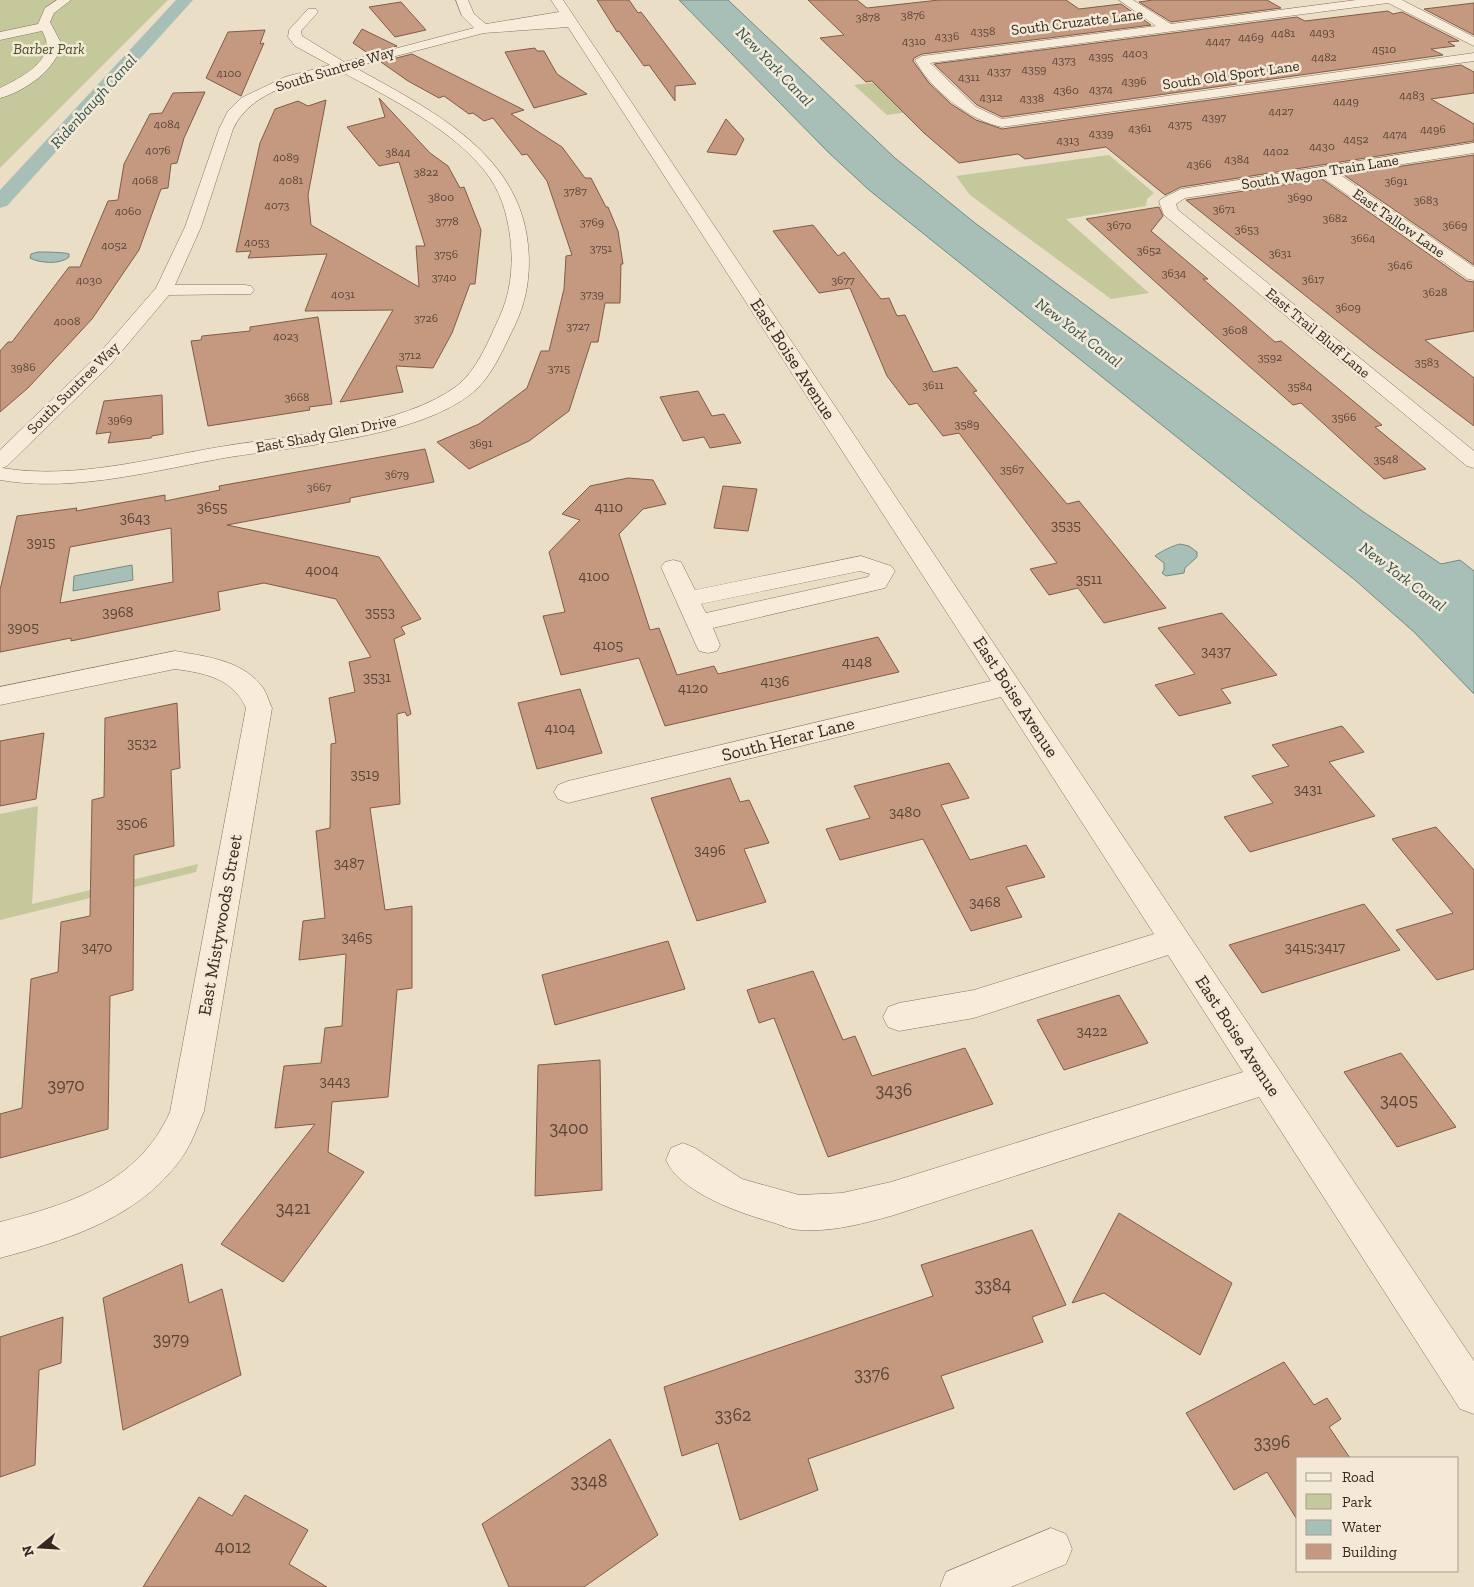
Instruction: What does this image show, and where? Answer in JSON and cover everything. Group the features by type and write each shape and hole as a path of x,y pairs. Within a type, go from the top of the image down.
{"street":[{"path":"0,94 34,74 51,57 54,41 45,27 45,16 65,0"},
{"path":"462,0 468,16 484,29"},
{"path":"1125,0 1167,27"},
{"name":"South Cruzatte Lane","path":"992,123 977,115 926,68 922,60 1385,0"},
{"path":"1392,0 1474,42"},
{"name":"East Shady Glen Drive","path":"0,474 25,478 76,477 369,428 404,419 438,405 465,389 483,366 515,302 520,258 516,217 496,177 467,145 421,113 300,43 295,37 295,30 312,12"},
{"name":"South Suntree Way","path":"0,462 103,361 164,290 193,227 226,129 233,114 246,101 290,80 340,66 502,24 565,12"},
{"name":"East Boise Avenue","path":"565,12 1474,1395"},
{"path":"0,36 45,27"},
{"name":"South Old Sport Lane","path":"992,123 1018,121 1474,57"},
{"name":"South Wagon Train Lane","path":"1167,202 1181,194 1474,148"},
{"name":"East Tallow Lane","path":"1324,171 1474,274"},
{"name":"East Trail Bluff Lane","path":"1167,202 1170,212 1474,462"},
{"path":"164,290 245,290"},
{"path":"687,599 861,563 883,571 926,562"},
{"path":"673,567 708,645"},
{"path":"698,623 877,583 883,571"},
{"name":"East Mistywoods Street","path":"0,696 174,660 206,665 230,674 251,690 259,708 187,1111 172,1142 145,1174 112,1202 70,1221 0,1240"},
{"name":"South Herar Lane","path":"568,792 1009,686"},
{"path":"899,1017 974,1004 1176,940"},
{"path":"683,1160 734,1194 799,1213 842,1212 891,1199 1267,1079"},
{"path":"961,1587 1051,1549"}],"green space":[{"name":"Barber Park","path":"0,0 168,0 0,168"},
{"path":"919,77 951,106 887,115 854,85"},
{"path":"1109,155 1154,193 1147,199 1146,206 1066,219 1149,293 1111,299 970,195 956,176"},
{"path":"38,806 32,904 198,864 196,872 0,920 0,814"}],"water":[{"name":"New York Canal","path":"679,0 728,0 895,158 975,223 1365,513 1441,564 1460,560 1474,571 1474,694 1414,632 1355,580 869,190 828,152"},
{"path":"38,252 66,253 69,254 69,257 65,260 49,262 30,258 31,254"},
{"path":"1180,544 1189,546 1197,552 1197,557 1185,568 1184,573 1166,576 1162,573 1164,563 1155,556"},
{"path":"132,565 133,580 73,591 74,576"}],"building":[{"path":"597,0 629,0 638,13 641,12 696,84 675,86 675,101 649,65 644,66 619,31 617,32"},
{"path":"808,0 857,0 867,8 939,0 1066,0 1079,9 1121,4 1151,25 922,54 914,58 913,61 929,83 951,104 976,120 1002,129 1461,65 1474,72 1474,93 1431,99 1474,124 1474,141 1181,187 1165,195 1106,147 1025,159 1018,154 959,163 924,133 872,81 866,82 820,38 844,35"},
{"path":"1153,0 1267,0 1281,8 1171,22 1139,2"},
{"path":"401,2 426,30 395,37 369,7"},
{"path":"1474,3 1474,35 1424,9"},
{"path":"1388,11 1393,14 1402,12 1459,41 1448,42 1455,46 1431,49 1443,55 1002,117 977,105 934,64 1297,17 1305,21"},
{"path":"362,29 397,46 369,54 353,43"},
{"path":"265,30 260,44 264,43 241,96 206,78 228,32"},
{"path":"535,48 537,51 544,51 557,74 587,94 534,108 505,52"},
{"path":"412,54 524,110 511,114 562,147 585,178 591,178 606,207 608,207 618,231 623,264 621,264 620,303 605,303 598,342 591,342 569,411 529,441 469,469 437,442 479,424 527,388 541,351 549,351 564,289 566,256 572,255 547,181 527,154 522,155 493,118 484,121 473,113 469,114 444,96 439,98 408,81 381,62"},
{"path":"205,92 184,138 177,163 171,164 168,188 161,189 139,250 92,319 28,388 0,412 0,351 8,342 12,342 69,267 80,267 108,201 118,200 124,164 150,114 162,113 173,93"},
{"path":"379,98 430,153 448,166 460,188 464,187 481,230 475,284 470,284 452,333 433,368 396,366 403,392 340,402 393,310 305,311 327,254 248,258 251,251 236,252 260,143 275,109 298,101 308,106 326,100 308,195 311,225 419,287 416,246 425,246 399,162 379,166 347,127 385,117"},
{"path":"726,119 744,139 736,155 707,152"},
{"path":"1474,155 1474,265 1344,175"},
{"path":"1322,179 1467,281 1474,282 1474,331 1425,340 1474,378 1474,426 1372,349 1186,200"},
{"path":"1159,207 1163,216 1151,231 1208,279 1203,279 1275,342 1281,341 1382,425 1375,427 1426,469 1384,479 1301,403 1293,405 1086,219"},
{"path":"813,225 838,256 844,252 881,299 889,298 897,316 905,315 933,372 957,367 977,391 973,392 1067,504 1079,501 1166,608 1104,623 1078,588 1049,595 1030,569 1057,563 959,433 943,436 917,403 909,405 887,376 850,288 819,293 773,231"},
{"path":"318,317 332,404 309,407 310,410 208,426 191,341 201,340 202,336 250,331 250,327"},
{"path":"698,391 712,416 724,414 741,443 710,448 704,437 683,441 660,397"},
{"path":"162,395 163,434 152,436 151,438 108,443 111,432 96,434 104,401"},
{"path":"425,449 434,482 350,498 350,502 227,525 379,557 421,619 401,627 405,634 394,639 411,714 407,716 405,712 397,714 400,804 370,808 385,910 412,906 412,988 397,990 388,1097 332,1102 328,1152 364,1172 283,1282 221,1244 315,1124 275,1128 284,1066 321,1063 325,1028 342,1026 346,954 299,960 303,921 325,918 316,831 330,828 331,744 336,743 329,698 355,692 349,662 371,657 336,599 264,583 218,592 220,610 71,641 71,638 0,652 0,590 17,516 77,508 76,511 165,495 165,501 220,490 219,486","holes":["171,528 173,582 60,603 70,547"]},
{"path":"628,478 653,480 666,504 643,509 619,534 650,630 659,628 677,675 714,666 718,674 878,637 899,672 665,726 639,658 561,675 543,616 565,612 549,552 580,520 562,514 590,486"},
{"path":"723,486 757,489 748,531 714,528"},
{"path":"1222,613 1277,675 1221,689 1231,703 1179,716 1155,685 1195,674 1158,628"},
{"path":"580,689 602,753 537,769 518,703"},
{"path":"177,703 180,768 171,770 174,846 134,855 133,990 110,996 108,1129 0,1158 0,1114 22,1108 31,979 58,972 61,922 90,916 92,800 104,797 105,718"},
{"path":"1342,726 1364,752 1329,762 1375,816 1250,852 1224,817 1273,803 1252,776 1289,766 1272,745"},
{"path":"44,733 36,799 0,806 0,741"},
{"path":"949,763 969,798 941,805 970,860 1026,845 1045,877 1006,887 1022,917 971,931 923,839 840,860 826,829 870,818 854,786"},
{"path":"730,778 740,802 749,800 769,843 744,849 766,902 697,921 651,798"},
{"path":"1436,827 1474,870 1474,969 1437,980 1396,930 1453,913 1392,839"},
{"path":"1364,904 1400,950 1262,993 1229,945"},
{"path":"668,941 685,989 555,1025 542,975"},
{"path":"813,971 843,1040 855,1036 872,1076 965,1048 993,1104 828,1157 774,1018 759,1023 747,990"},
{"path":"1119,995 1148,1043 1064,1070 1037,1020"},
{"path":"1401,1053 1456,1127 1397,1147 1344,1072"},
{"path":"600,1060 602,1190 535,1196 538,1065"},
{"path":"1119,1213 1232,1283 1200,1355 1104,1293 1072,1303"},
{"path":"1032,1230 1066,1305 1032,1317 1043,1342 941,1376 954,1408 808,1459 818,1490 740,1520 718,1443 682,1456 664,1387 933,1296 921,1265"},
{"path":"182,1264 189,1303 222,1289 241,1375 123,1430 103,1298"},
{"path":"63,1317 61,1363 39,1370 35,1465 0,1477 0,1337"},
{"path":"1284,1362 1314,1405 1327,1398 1341,1419 1329,1427 1349,1457 1296,1457 1296,1518 1267,1472 1234,1490 1186,1413"},
{"path":"610,1439 658,1535 584,1587 509,1587 482,1524"},
{"path":"245,1495 308,1530 289,1564 327,1587 143,1587 199,1497 232,1516"}],"waterway":[{"name":"Ridenbaugh Canal","path":"0,202 185,0"}]}
